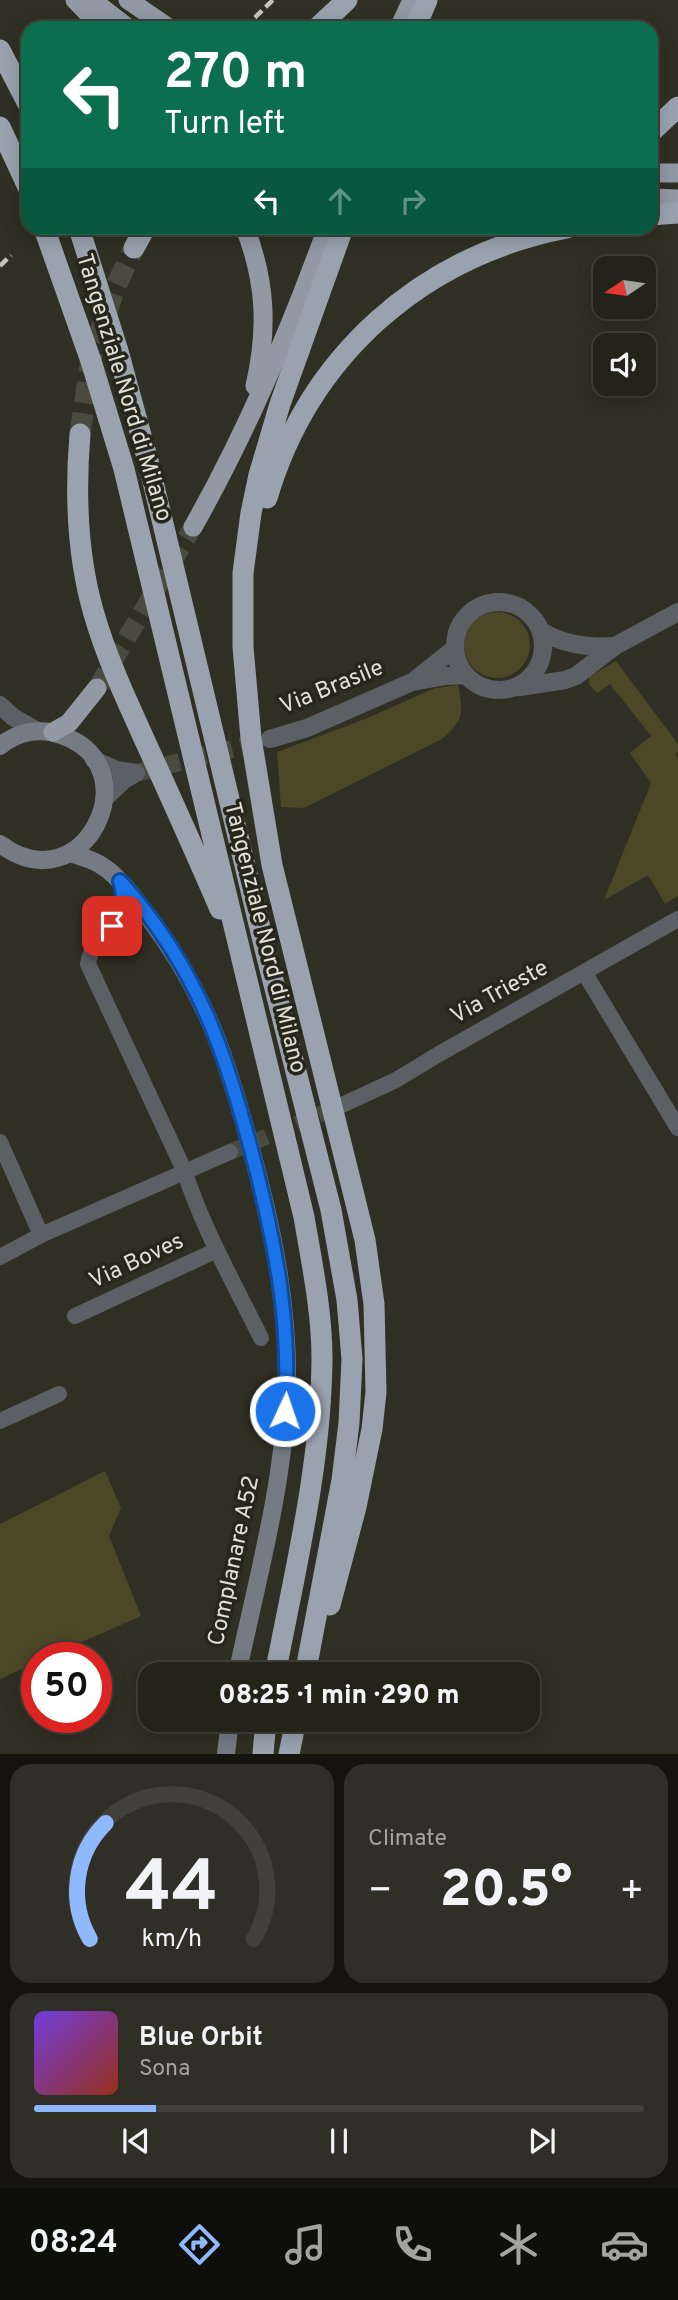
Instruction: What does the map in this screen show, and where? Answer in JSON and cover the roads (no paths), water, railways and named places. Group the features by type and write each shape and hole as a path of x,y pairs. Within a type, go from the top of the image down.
{"highway":[{"path":"75,0 95,21"},
{"path":"92,0 119,21"},
{"path":"128,0 159,21"},
{"path":"324,21 347,0"},
{"path":"402,21 412,0"},
{"path":"418,21 427,0"},
{"path":"0,50 21,90"},
{"path":"658,126 678,107"},
{"path":"0,127 21,172"},
{"path":"658,173 678,173"},
{"path":"658,198 678,199"},
{"path":"658,214 678,213"},
{"name":"Tangenziale Nord di Milano","path":"46,235 91,361 124,469 304,1217 318,1301 322,1357 319,1423 313,1476 277,1662"},
{"name":"Tangenziale Nord di Milano","path":"81,235 118,351 148,461 265,949 331,1210 347,1300 352,1359 349,1423 342,1480 308,1662"},
{"path":"134,248 141,235"},
{"path":"239,437 256,385 263,347 262,293 258,268 247,235"},
{"path":"193,527 219,482 280,347 324,235"},
{"path":"310,1662 336,1589 372,1429 376,1373 374,1304 365,1240 272,865 251,737 243,647 243,573 251,513 268,440 341,235"},
{"path":"243,610 272,481 307,403 334,368 368,329 411,291 453,267 506,245 542,235"},
{"path":"80,435 78,511 83,565 93,613 114,672 242,957"},
{"path":"45,732 69,723 97,688"},
{"path":"263,1754 265,1732"},
{"path":"289,1754 294,1732"}],"main road":[{"path":"0,746 14,737 45,732 72,740 94,760 103,780 104,799 96,827 82,845 70,853 38,860 19,856 0,845"},
{"name":"Complanare A52","path":"96,827 114,875"},
{"name":"Complanare A52","path":"70,853 93,861 114,875 163,936 190,979 226,1059 277,1256 287,1340 283,1436 268,1530 240,1662"},
{"path":"226,1754 229,1732"}],"street":[{"path":"516,687 531,678 539,665 544,648 541,631 535,620 519,606 506,602 488,603 475,609 466,616 458,631 455,648 461,667 466,675 485,688 504,690 571,678 615,646 678,612"},
{"path":"541,631 556,640 571,644 600,648 615,646"},
{"name":"Via Brasile","path":"412,682 455,648"},
{"name":"Via Brasile","path":"270,739 307,728 412,682 466,675"},
{"path":"0,705 13,717 45,732"},
{"path":"94,760 117,771 136,774 124,780 104,799"},
{"path":"114,875 124,898 121,912 89,954 88,964 184,1170 193,1198 217,1250 261,1338"},
{"name":"Via Trieste","path":"342,1105 404,1076 678,919"},
{"path":"584,972 678,1128"},
{"path":"0,1142 41,1235"},
{"path":"0,1257 41,1235 230,1152"},
{"name":"Via Boves","path":"75,1316 217,1250"},
{"path":"0,1421 59,1394"}],"tunnel":[{"path":"80,434 91,358 115,288 134,248"},
{"path":"97,688 193,527"},
{"path":"136,773 264,741"},
{"path":"230,1152 342,1105"}],"railway":[{"path":"251,21 273,0"},
{"path":"0,266 11,255"}]}
